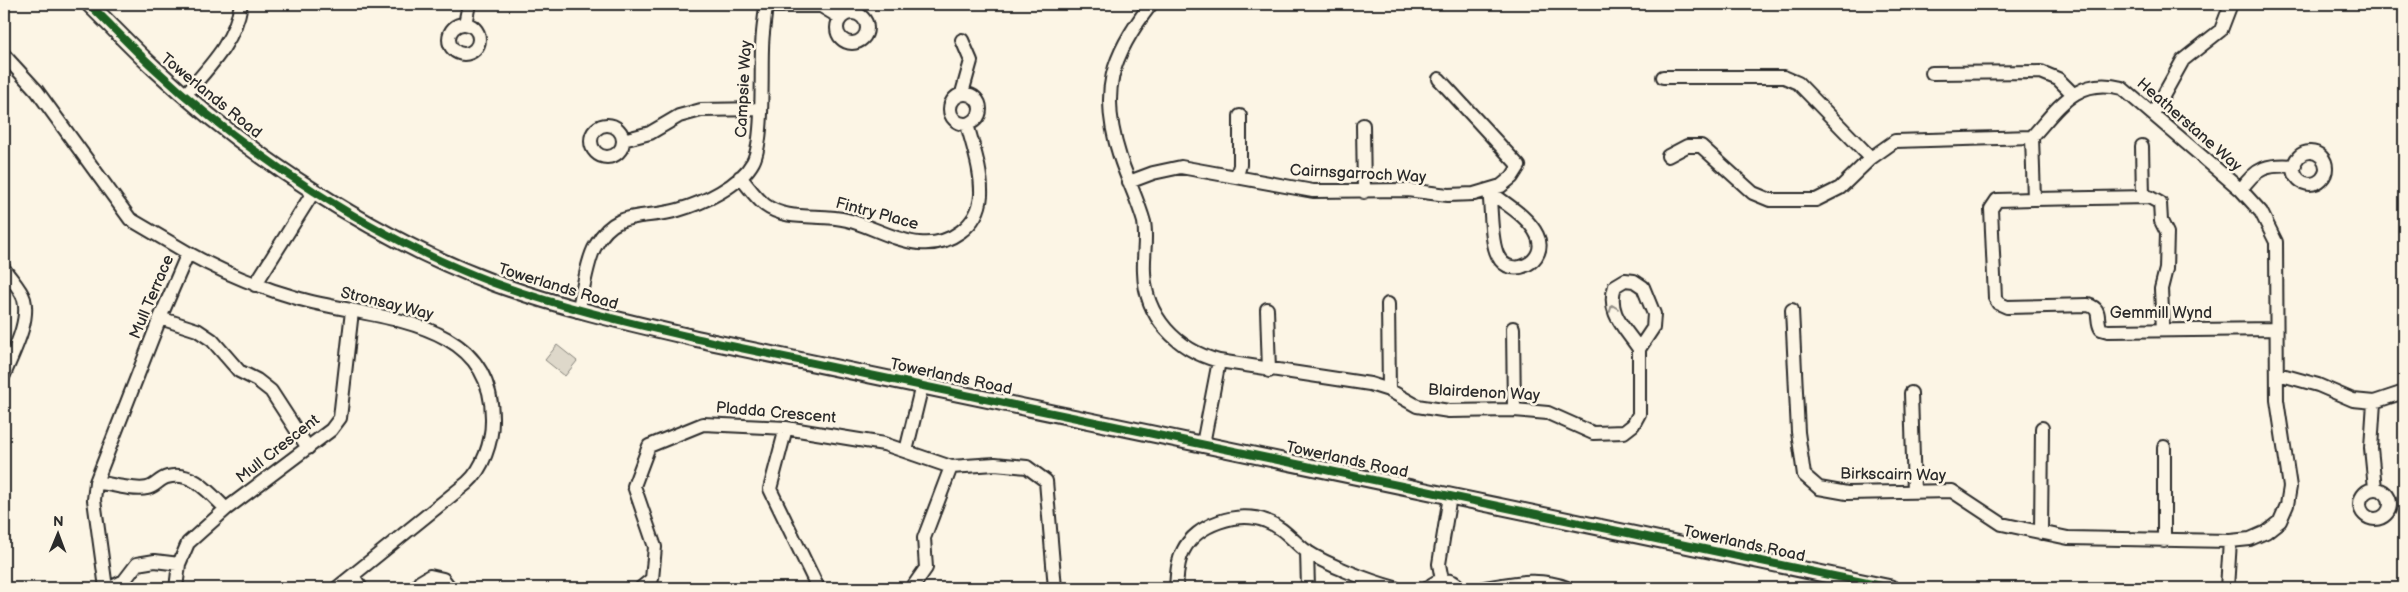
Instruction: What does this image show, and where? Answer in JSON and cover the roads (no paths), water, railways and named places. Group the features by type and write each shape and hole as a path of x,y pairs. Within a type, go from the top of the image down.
{"street":[{"name":"Towerlands Road","path":"89,4 154,68 185,95 270,161 314,191 380,230 436,258 493,282 578,310 712,342 922,384 1891,588"},
{"path":"185,95 226,46 236,27 241,4"},
{"path":"465,24 470,4"},
{"name":"Blairdenon Way","path":"1151,4 1123,42 1116,61 1110,96 1113,128 1146,232 1144,272 1152,309 1175,339 1195,353 1219,361 1269,371 1370,384 1389,390 1417,406 1449,411 1514,410 1548,413 1593,433 1624,432 1633,425 1640,414 1639,349"},
{"path":"2153,114 2183,60 2221,30 2231,4"},
{"path":"766,5 821,6 841,18"},
{"name":"Campsie Way","path":"578,310 594,246 606,231 618,221 630,216 679,210 721,192 740,177 753,162 758,144 766,5"},
{"path":"962,40 971,61 962,94"},
{"name":"Mull Terrace","path":"4,55 37,91 130,219 188,253 160,318 96,482 94,500 108,588"},
{"path":"1932,73 2041,72 2058,79 2073,94"},
{"path":"1663,77 1784,77 1798,83 1871,158"},
{"name":"Cairnsgarroch Way","path":"1129,182 1153,173 1181,167 1312,191 1364,192 1407,190 1448,195 1489,191 1512,177 1519,166 1439,79"},
{"name":"Heatherstane Way","path":"2032,137 2073,94 2087,86 2105,84 2122,88 2241,190 2260,212 2276,242 2277,400 2290,487 2287,505 2280,521 2266,532 2250,539 2230,541"},
{"path":"962,94 973,96 980,107 977,117 967,124 956,122 949,110 952,100 962,94"},
{"path":"623,140 650,133 679,116 701,110 760,109"},
{"path":"1237,176 1240,165 1240,116"},
{"name":"Fintry Place","path":"740,177 765,205 783,213 847,220 919,243 940,242 955,238 967,227 981,197 981,180 967,124"},
{"path":"1363,125 1364,192"},
{"path":"1668,156 1687,146 1701,146 1753,193 1770,200 1816,200 1840,188 1871,158 1895,141 2032,137 2034,199"},
{"path":"2142,146 2149,198 2160,203 2161,221 2167,233 2166,269 2161,289 2163,330"},
{"name":"Heatherstane Way","path":"2241,190 2257,171 2272,164 2294,166"},
{"path":"255,285 314,191"},
{"path":"1489,191 1521,215 1536,233 1540,248 1534,260 1528,265 1521,267 1507,265 1498,256 1494,246 1489,191"},
{"name":"Gemmill Wynd","path":"2149,198 1997,200 1991,209 1995,298 1998,303 2007,307 2088,305 2095,307 2099,312 2098,325 2101,330 2276,329"},
{"name":"Stronsay Way","path":"188,253 216,269 255,285 301,300 433,331 456,343 468,353 481,369 492,409 492,426 485,454 470,480 337,588"},
{"path":"4,269 24,298 22,329 4,375"},
{"path":"1625,280 1634,280 1643,288 1654,314 1653,328 1639,349 1614,312 1610,299 1614,286 1625,280"},
{"path":"1388,304 1389,390"},
{"path":"1267,309 1269,371"},
{"name":"Birkscairn Way","path":"1792,310 1798,432 1804,475 1819,488 1847,493 1952,491 2002,524 2068,538 2230,541"},
{"name":"Mull Crescent","path":"176,588 179,564 188,543 226,509 331,430 340,418 352,311"},
{"path":"160,318 197,330 212,340 239,371 257,380 271,391 308,448"},
{"path":"1513,328 1514,410"},
{"path":"1203,444 1219,361"},
{"path":"2278,374 2318,385 2354,400 2374,402 2404,392"},
{"path":"906,451 922,384"},
{"path":"1911,393 1914,492"},
{"path":"2374,402 2371,448 2375,488"},
{"name":"Pladda Crescent","path":"641,588 652,579 655,547 634,486 649,446 703,424 786,428 842,435 884,444 951,467"},
{"path":"786,428 770,489 818,588"},
{"path":"2041,533 2042,428"},
{"path":"2164,447 2164,541"},
{"path":"912,588 926,568 924,538 951,467 995,464 1027,467 1046,481 1055,588"},
{"path":"96,482 145,489 155,486 165,477 182,476 202,484 226,509"},
{"path":"1442,580 1439,564 1450,496"},
{"path":"1176,588 1178,561 1188,541 1197,533 1212,525 1239,516 1266,521 1286,532 1307,551 1372,582 1395,588"},
{"path":"2227,588 2230,541"},
{"path":"1307,551 1308,588"},
{"path":"108,588 124,581 137,564 155,561 179,564"},
{"path":"353,576 361,588"},
{"path":"418,588 420,582 430,576 443,579 450,588"},
{"path":"1428,588 1435,582 1442,580 1449,580 1460,588"},
{"path":"1485,588 1530,580 1553,583 1567,588"}]}
